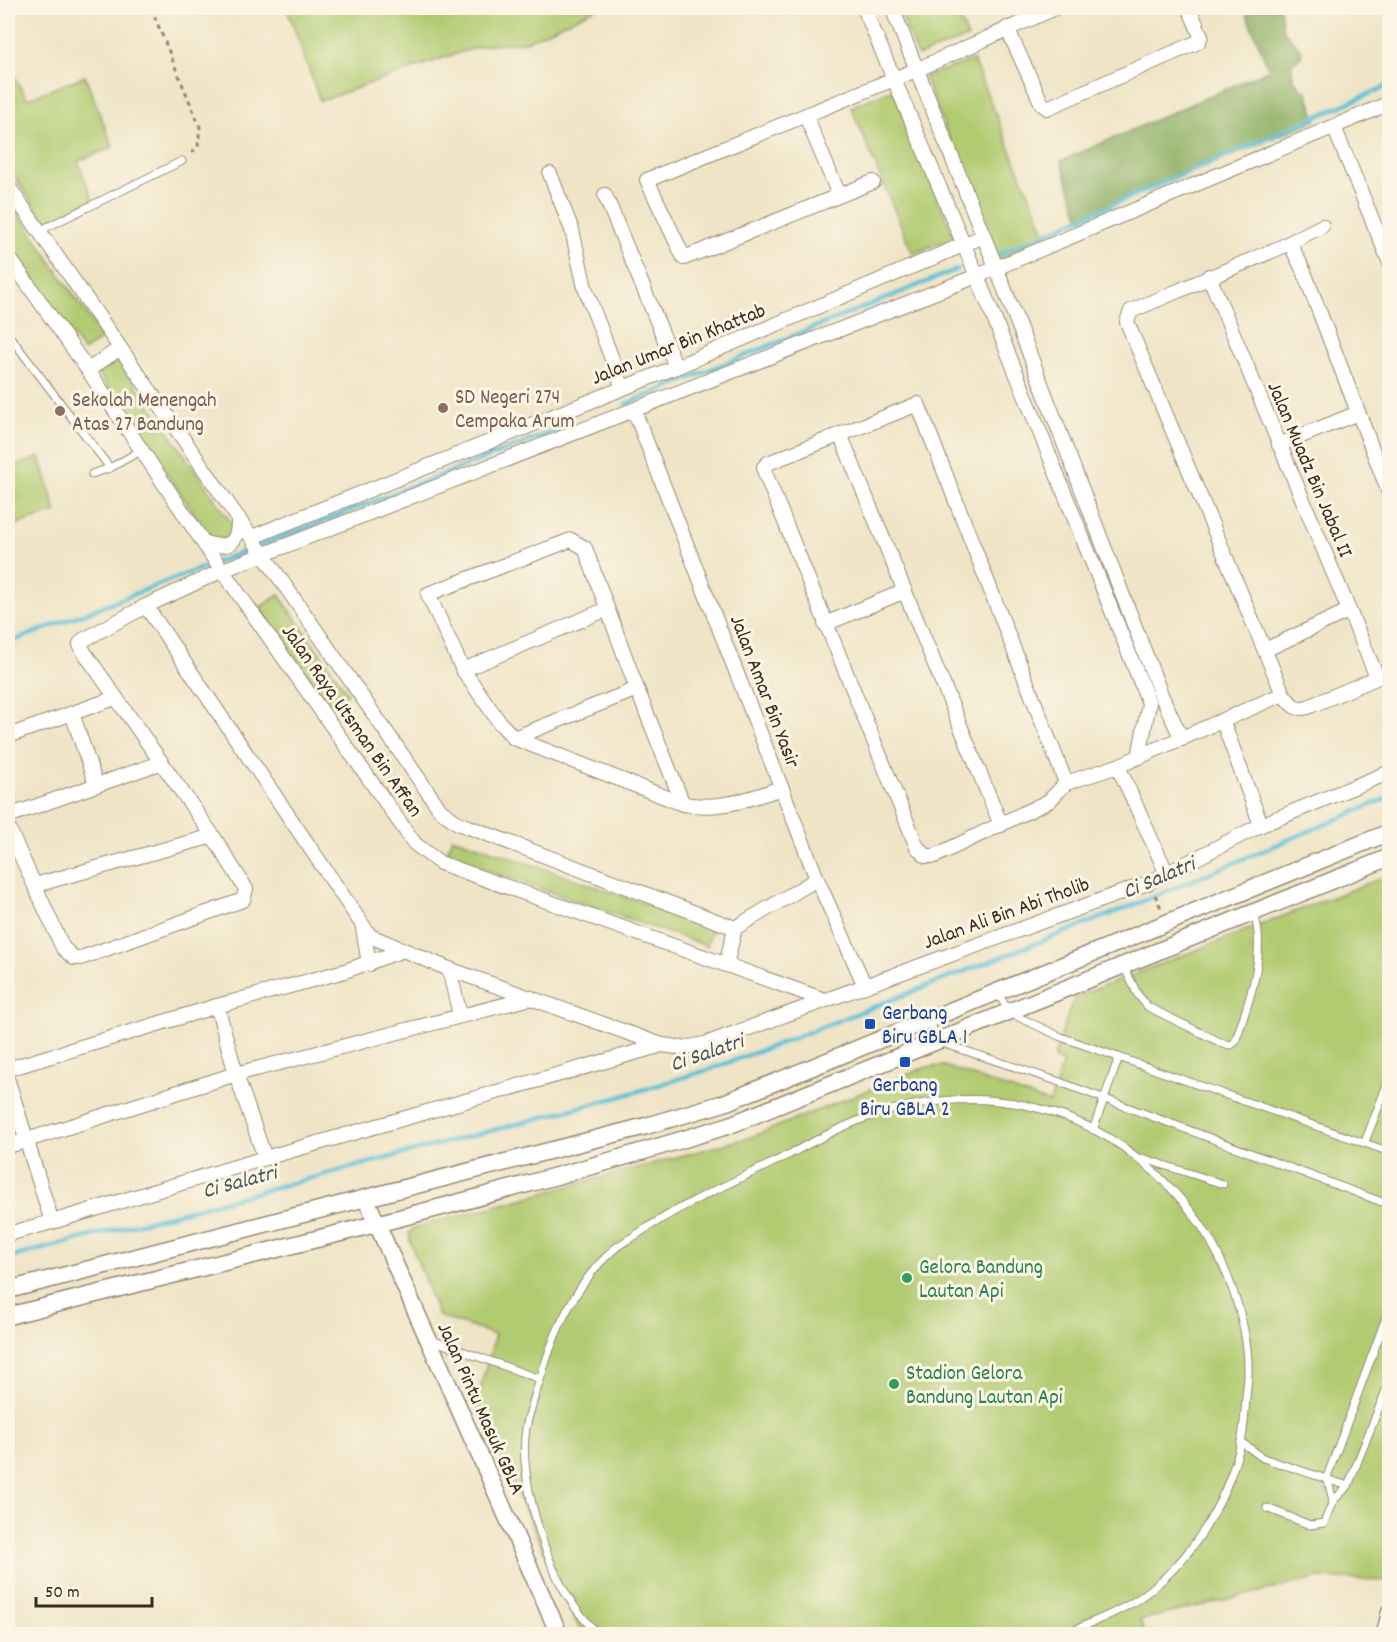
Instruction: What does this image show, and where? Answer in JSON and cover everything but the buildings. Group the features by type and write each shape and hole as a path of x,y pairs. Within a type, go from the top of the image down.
{"street":[{"path":"864,8 977,276 1149,703 1139,757"},
{"path":"892,8 984,236 1162,697 1182,739"},
{"path":"873,182 684,258 648,178 806,116 1055,8"},
{"path":"1007,28 1042,104 1047,108 1198,42 1201,36 1189,8"},
{"path":"8,827 68,955 81,958 243,900 246,889 213,836 160,763 80,644 146,606 221,568 257,545 629,412 977,276 1389,103"},
{"path":"806,116 839,195"},
{"path":"1334,126 1389,263"},
{"name":"Jalan Amar Bin Yasir","path":"550,174 572,230 585,288 619,390 817,879 865,986"},
{"name":"Jalan Raya Utsman Bin Affan","path":"8,186 429,797 448,817 735,928"},
{"path":"605,195 676,367"},
{"path":"1322,226 1290,243 1131,311 1127,322 1283,694 1293,707 1300,709 1383,675"},
{"name":"Jalan Umar Bin Khattab","path":"257,545 984,236"},
{"path":"1290,243 1304,272 1389,495"},
{"name":"Jalan Raya Utsman Bin Affan","path":"8,258 88,370 221,568 415,844 440,863 825,1000"},
{"name":"Jalan Muadz Bin Jabal II","path":"1209,276 1348,611 1383,675"},
{"path":"88,370 119,350"},
{"path":"1066,783 918,404 768,463 764,470 825,624 917,847 922,853 935,856 1049,801 1066,783 1118,766 1283,694"},
{"path":"1279,445 1358,413"},
{"path":"840,434 1001,825"},
{"path":"208,548 232,543 238,528 238,517"},
{"path":"683,804 637,689 585,548 571,540 430,592 428,597 463,670 500,723 514,738 683,804 709,808 723,807 782,788"},
{"path":"825,624 905,591"},
{"path":"146,606 363,928 374,939 449,969 662,1045"},
{"path":"463,670 608,609"},
{"path":"1264,650 1348,611"},
{"path":"514,738 637,689"},
{"path":"1149,703 1162,697"},
{"path":"8,736 115,698"},
{"path":"72,713 96,785"},
{"path":"1223,722 1261,825"},
{"path":"8,816 160,763"},
{"path":"1118,766 1167,874"},
{"name":"Jalan Ali Bin Abi Tholib","path":"662,1045 684,1048 705,1044 1167,874 1261,825 1389,772"},
{"path":"8,1290 702,1110 929,1020 1389,831"},
{"path":"35,885 213,836"},
{"path":"8,1316 375,1223 730,1125 1124,967 1389,857"},
{"path":"726,965 735,928 817,879"},
{"path":"363,928 369,964"},
{"path":"8,1069 217,1006 369,964 404,950"},
{"path":"449,969 460,1015"},
{"path":"8,1146 236,1074 531,998"},
{"path":"217,1006 236,1074 265,1158"},
{"path":"8,1234 662,1045"},
{"path":"8,1081 52,1222"},
{"name":"Jalan Pintu Masuk GBLA","path":"366,1199 426,1339 559,1635"},
{"path":"1385,1635 1389,1612"}],"lane":[{"path":"37,231 182,161"},
{"path":"8,334 110,468"},
{"path":"92,474 110,468 142,450"},
{"path":"1124,967 1148,1007 1224,1044 1231,1045 1235,1042 1247,1009 1258,953 1258,926 1254,913"},
{"path":"997,992 1010,1013 1061,1036 1389,1152"},
{"path":"929,1020 939,1042 1104,1099 1389,1205"},
{"path":"1093,1130 1119,1057"},
{"path":"1365,1142 1389,1077"},
{"path":"597,1635 571,1602 536,1525 527,1478 526,1431 551,1344 576,1295 612,1250 669,1213 869,1116 918,1102 954,1098 1000,1100 1042,1108 1093,1130 1140,1158 1170,1185 1208,1232 1232,1286 1243,1331 1248,1377 1241,1442 1207,1527 1181,1562 1136,1600 1066,1635"},
{"path":"1140,1158 1223,1184"},
{"path":"1267,1508 1310,1525 1318,1526 1329,1516 1333,1501 1328,1477 1389,1306"},
{"path":"426,1339 540,1379"},
{"path":"1333,1501 1348,1486 1389,1380"},
{"path":"1241,1442 1263,1458 1328,1477 1348,1486"}],"path":[{"path":"151,8 200,127 198,147 182,161"}],"green space":[{"path":"287,8 597,8 525,42 485,45 320,101"},
{"path":"898,8 955,8 968,37 918,56"},
{"path":"1244,8 1280,8 1283,30 1302,51 1301,57 1292,63 1293,76 1299,86 1307,92 1316,120 1080,219 1061,161 1269,70"},
{"path":"973,60 1047,237 999,259 924,77"},
{"path":"8,65 27,99 85,76 113,147 78,161 93,200 45,222 8,167"},
{"path":"893,89 954,237 913,254 851,107"},
{"path":"8,198 103,338 83,351 8,242"},
{"path":"119,360 232,524 231,532 225,539 211,538 98,373"},
{"path":"40,457 56,512 8,527 8,468"},
{"path":"279,595 348,693 329,707 259,608"},
{"path":"452,837 713,927 707,946 446,856"},
{"name":"Gelora Bandung Lautan Api","path":"1389,875 1390,1578 1387,1581 1319,1578 1140,1620 1145,1634 582,1634 476,1404 495,1335 438,1316 410,1241 409,1233 414,1228 751,1137 926,1067 944,1066 1050,1103 1063,1062 1054,1058 1071,1005 1078,996"}],"waterway":[{"path":"1000,253 1390,85"},
{"path":"626,404 958,269"},
{"path":"8,643 573,424"},
{"name":"Ci Salatri","path":"8,1258 619,1097 711,1069 1129,907 1390,797"}],"place":[{"name":"SD Negeri 274 Cempaka Arum","path":"443,408"},
{"name":"Sekolah Menengah Atas 27 Bandung","path":"60,411"},
{"name":"Gerbang Biru GBLA 1","path":"870,1024"},
{"name":"Gerbang Biru GBLA 2","path":"905,1062"},
{"name":"Gelora Bandung Lautan Api","path":"907,1278"},
{"name":"Stadion Gelora Bandung Lautan Api","path":"894,1384"}]}
